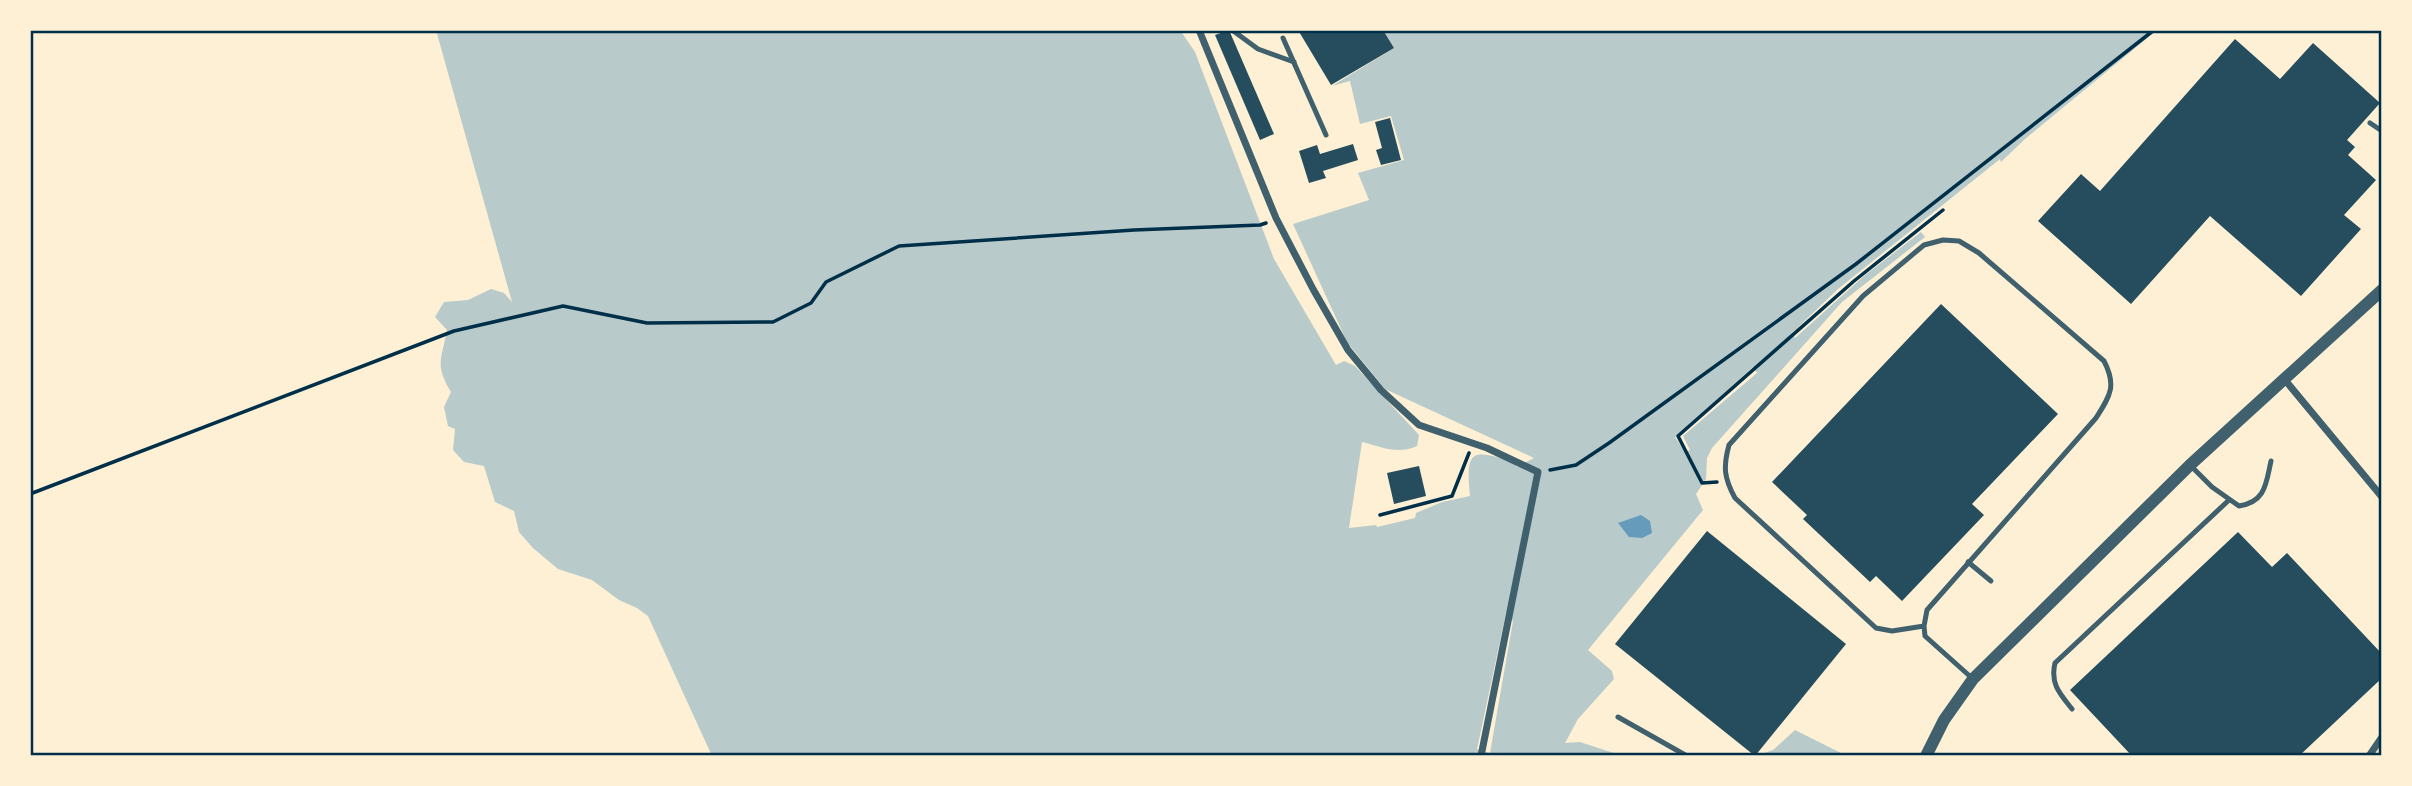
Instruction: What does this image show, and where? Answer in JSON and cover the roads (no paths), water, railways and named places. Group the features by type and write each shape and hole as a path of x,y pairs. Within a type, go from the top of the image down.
{"street":[{"path":"1199,30 1276,218 1348,350 1381,390 1419,425 1479,446 1538,472 1481,756"},
{"path":"1926,756 1944,720 1973,679 2190,466 2382,290"},
{"path":"2285,380 2382,497"},
{"path":"2369,756 2382,737"}],"lane":[{"path":"1232,30 1258,49 1294,62"},
{"path":"1283,38 1326,135"},
{"path":"2370,122 2382,131"},
{"path":"1924,626 1892,631 1876,628 1735,498 1726,482 1726,457 1729,445 1863,296 1924,245 1942,240 1959,241 1979,253 2104,361 2112,384 2109,397 2096,418 1927,610 1925,636 1973,679"},
{"path":"2190,466 2239,506 2251,504 2263,493 2271,461"},
{"path":"2073,709 2056,690 2053,682 2055,663 2229,500"},
{"path":"1968,562 1991,582"},
{"path":"1618,717 1687,756"}],"water":[{"path":"1641,515 1650,521 1652,533 1642,538 1629,537 1618,523"}]}
